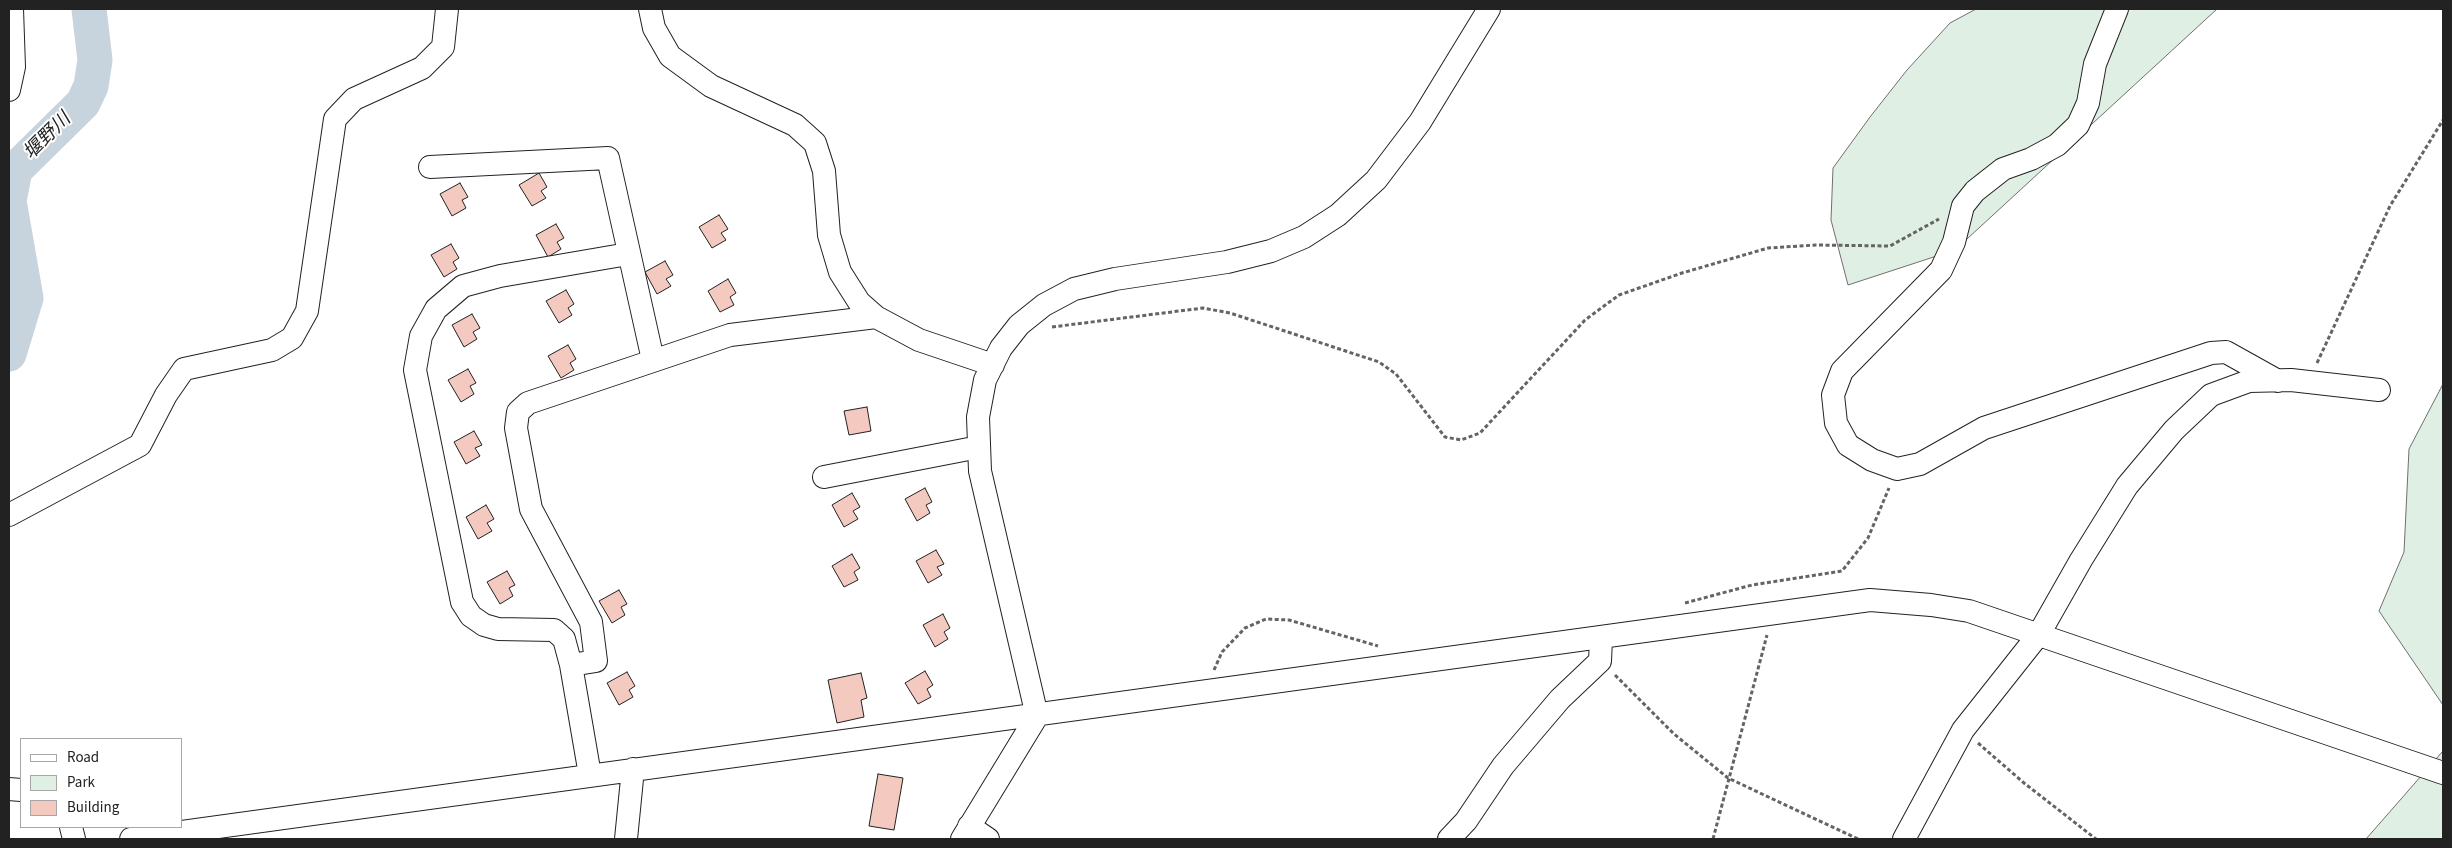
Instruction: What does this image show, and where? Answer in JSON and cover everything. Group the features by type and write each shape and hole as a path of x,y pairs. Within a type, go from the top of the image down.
{"street":[{"path":"9,90 14,67 12,9"},
{"path":"9,515 140,445 166,395 184,369 272,350 292,338 307,311 336,119 354,99 422,68 443,47 446,9"},
{"path":"650,9 654,28 670,56 711,86 794,125 816,143 824,171 829,235 840,272 859,302 876,317 919,340 993,365"},
{"path":"988,839 966,833 1037,716 980,471 978,418 985,380 1000,348 1019,324 1044,305 1074,289 1114,279 1227,262 1271,251 1304,238 1338,215 1376,180 1410,136 1489,9"},
{"path":"2117,9 2095,64 2088,103 2078,126 2057,145 2031,159 2003,169 1975,191 1964,206 1954,242 1941,270 1842,371 1833,395 1836,423 1848,445 1872,460 1897,469 1920,464 1984,428 2211,353 2226,352 2278,381"},
{"path":"430,168 608,158 652,360"},
{"path":"590,775 571,665 564,639 554,630 498,629 484,625 471,616 462,602 415,370 420,336 436,309 463,286 500,276 628,254"},
{"path":"571,665 596,661 591,622 531,509 516,428 518,412 528,403 730,335 876,317"},
{"path":"1904,839 1963,730 2039,634 2080,560 2127,486 2174,430 2211,395 2249,381 2308,383 2379,390"},
{"path":"824,477 979,447"},
{"path":"131,839 633,769 1037,716 1773,615 1870,600 1902,602 1969,612 2039,634 2433,769"},
{"path":"1449,839 1466,821 1503,766 1560,699 1600,661 1601,638"},
{"path":"626,839 633,769"}],"path":[{"path":"2308,383 2390,206 2443,120"},
{"path":"1051,327 1203,308 1230,314 1379,362 1396,374 1445,437 1461,440 1480,432 1585,320 1619,295 1682,273 1768,248 1816,245 1890,246 1964,206"},
{"path":"1682,604 1752,585 1842,571 1868,538 1897,469"},
{"path":"1713,839 1773,615"},
{"path":"1203,693 1222,652 1245,628 1266,619 1289,620 1386,647"},
{"path":"1600,661 1674,734 1728,778 1858,839"},
{"path":"1963,730 2024,784 2096,839"}],"green space":[{"path":"1976,9 2217,9 1955,250 1848,285 1831,220 1833,168 1907,70 1950,23"},
{"path":"2443,384 2443,705 2379,611 2404,552 2409,449"},
{"path":"2443,751 2443,839 2366,839"}],"building":[{"path":"539,173 547,187 541,191 546,198 532,206 519,185"},
{"path":"460,183 468,197 462,200 466,208 452,216 440,194"},
{"path":"719,215 728,229 721,233 726,240 712,248 699,227"},
{"path":"556,224 564,238 557,242 561,249 548,257 536,235"},
{"path":"451,244 459,258 453,262 457,269 444,277 431,255"},
{"path":"665,261 673,275 666,279 671,286 657,294 645,272"},
{"path":"728,279 736,293 730,297 734,305 720,312 708,291"},
{"path":"566,290 574,304 568,308 572,315 559,323 546,301"},
{"path":"472,314 480,328 473,332 477,339 464,347 452,325"},
{"path":"568,345 576,359 570,363 574,370 561,378 548,356"},
{"path":"468,369 476,383 470,386 474,394 461,402 448,380"},
{"path":"867,407 871,431 849,435 844,411"},
{"path":"474,431 482,445 475,448 480,456 466,464 454,442"},
{"path":"925,488 932,502 926,505 930,513 917,521 905,499"},
{"path":"852,493 860,507 853,511 858,519 844,527 832,505"},
{"path":"486,505 494,519 487,523 492,531 478,539 466,517"},
{"path":"936,550 944,564 937,567 942,575 928,583 916,561"},
{"path":"852,554 860,568 854,572 858,580 844,587 832,566"},
{"path":"507,571 515,585 509,588 513,596 500,604 487,582"},
{"path":"619,590 627,604 621,607 625,615 612,623 599,601"},
{"path":"943,614 950,628 944,632 948,639 935,647 923,625"},
{"path":"925,671 933,685 927,689 931,697 918,704 905,683"},
{"path":"627,672 635,686 629,690 633,697 619,705 607,683"},
{"path":"861,673 867,698 861,700 864,717 837,723 828,680"},
{"path":"878,774 903,778 894,830 869,826"}],"waterway":[{"name":"堰野川","path":"9,354 26,298 9,201 15,170 83,103 91,86 95,60 89,9"}]}
